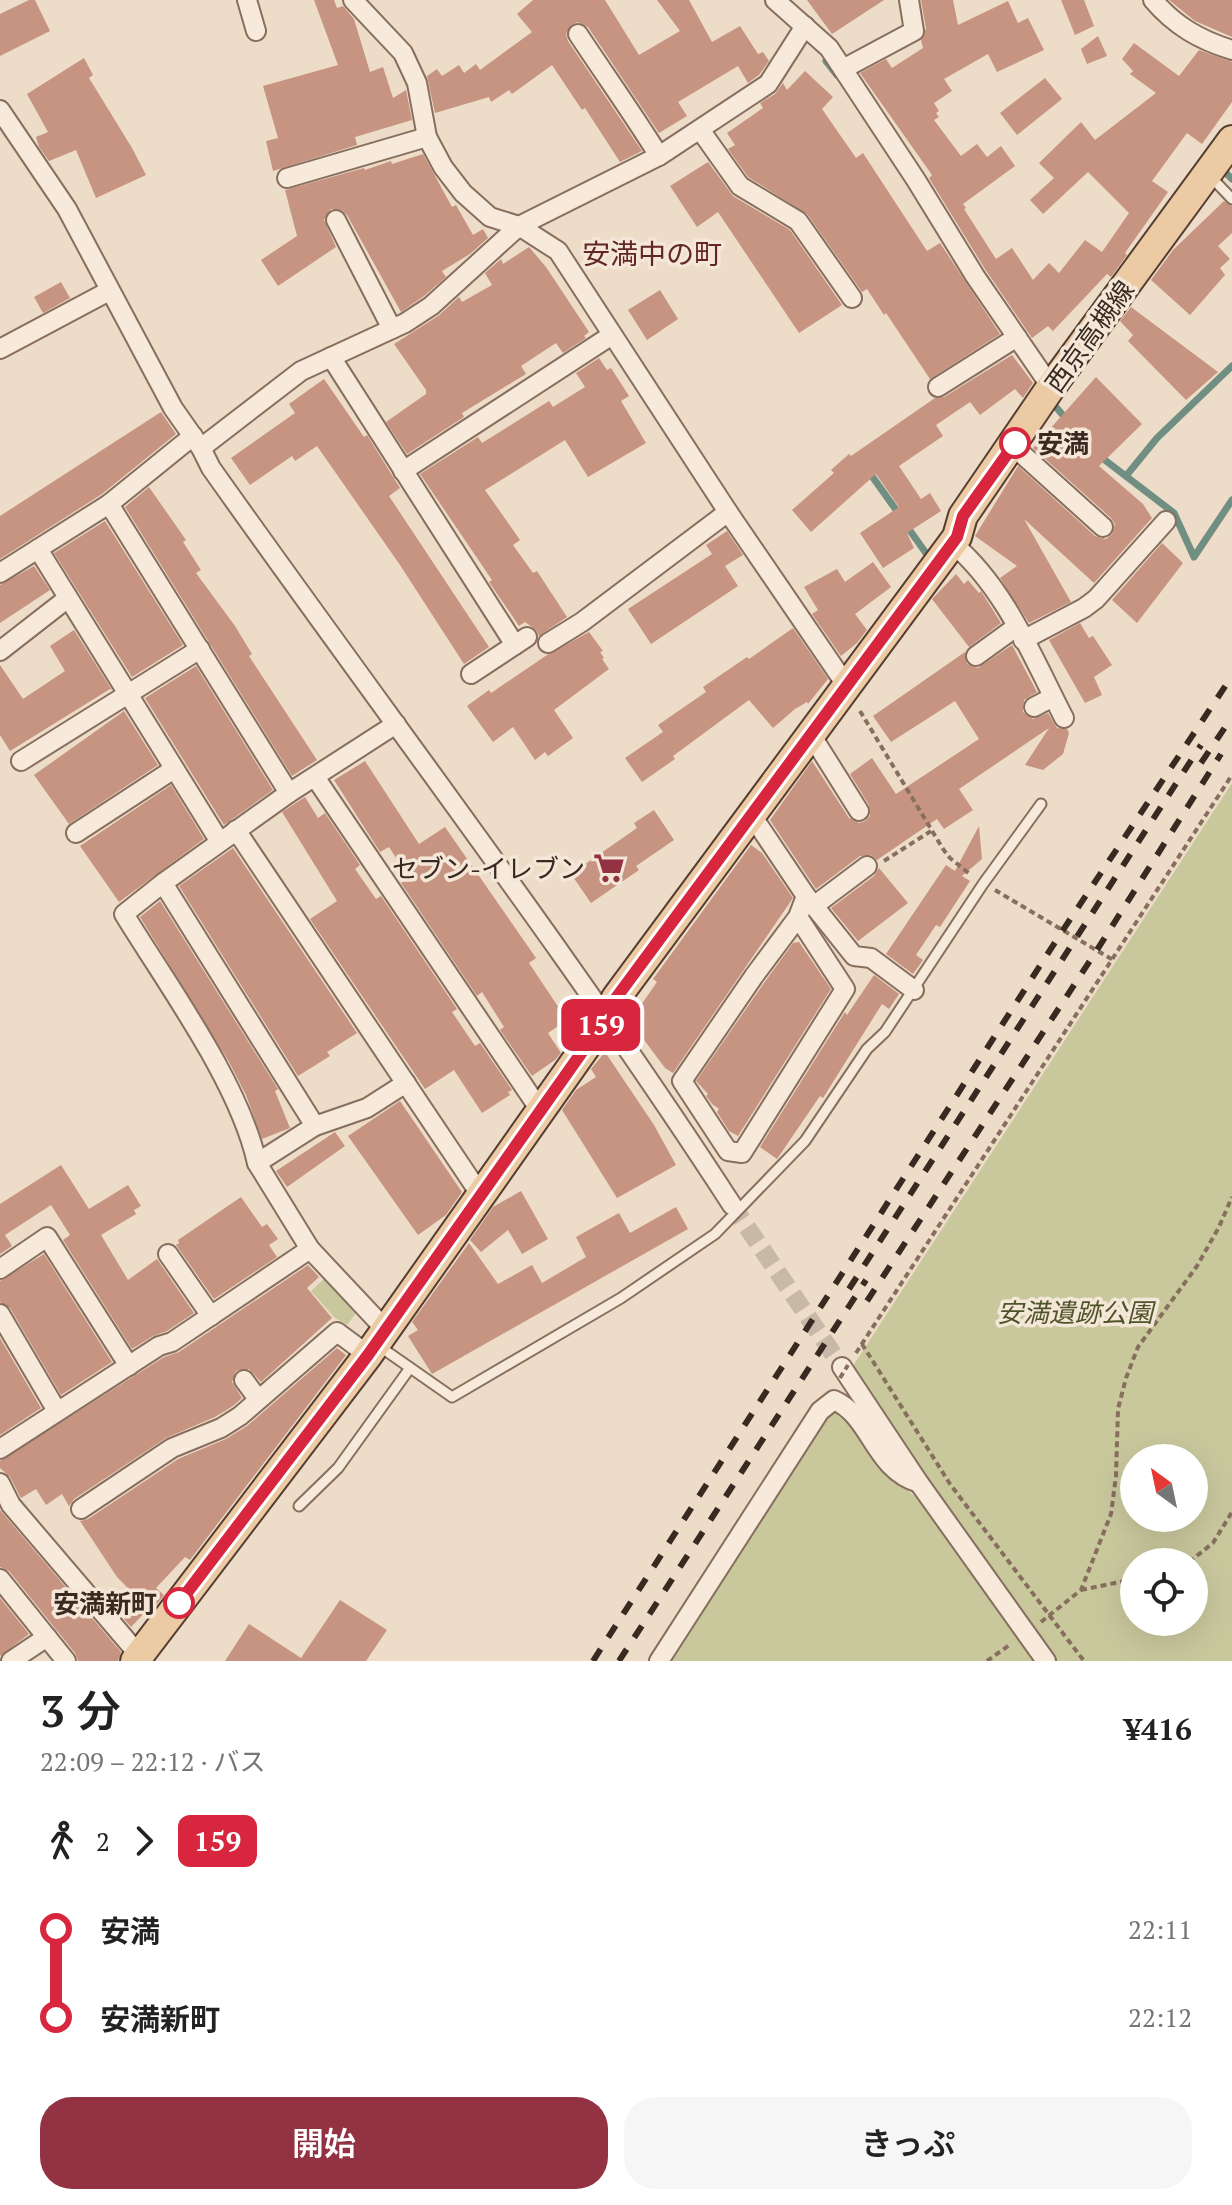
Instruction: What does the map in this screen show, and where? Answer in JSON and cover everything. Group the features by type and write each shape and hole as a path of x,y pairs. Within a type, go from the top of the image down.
{"main road":[{"name":"西京高槻線","path":"137,1658 377,1343 606,1018 616,998 957,537 963,516 1051,387 1232,140"}],"street":[{"path":"247,0 256,31"},
{"path":"353,0 403,53 417,83 427,137 443,167 463,193 490,217 519,226 558,251 728,512 842,679"},
{"path":"775,0 829,48 975,276 1051,387"},
{"path":"843,69 914,31 909,0"},
{"path":"1153,0 1174,22 1194,36 1232,50"},
{"path":"0,573 109,504 301,371 392,329 431,306 519,226 659,156 701,131 768,84 805,26"},
{"path":"578,34 609,82 622,95 659,156"},
{"path":"0,110 67,209 173,408 211,468 606,1018 679,1122 732,1205"},
{"path":"701,131 740,186 798,221 852,298"},
{"path":"287,178 427,137"},
{"path":"336,220 392,329"},
{"path":"0,349 109,291"},
{"path":"403,471 612,335"},
{"path":"938,387 1017,337"},
{"path":"331,357 403,471 521,641 471,674"},
{"path":"1013,446 1103,527"},
{"path":"109,504 289,793"},
{"path":"548,643 582,622 728,512"},
{"path":"976,656 1019,634 1084,608 1096,599 1166,521"},
{"path":"952,543 970,558 1007,605 1064,718"},
{"path":"38,549 220,842"},
{"path":"0,651 68,598"},
{"path":"21,761 200,649"},
{"path":"1034,707 1053,697"},
{"path":"377,1343 310,1249 257,1163 240,1112 207,1050 124,914 236,830 396,724"},
{"path":"810,733 859,811"},
{"path":"76,833 174,769"},
{"path":"315,777 540,1110"},
{"path":"751,814 810,901 854,956 871,958 914,990"},
{"path":"236,830 480,1194"},
{"path":"798,917 845,989 742,1153 728,1151 682,1081 754,976 798,917 810,901 867,866"},
{"path":"163,883 315,1126"},
{"path":"257,1163 315,1126 367,1108 406,1083"},
{"path":"0,1269 47,1237 129,1366"},
{"path":"0,1449 159,1346 172,1342 310,1249"},
{"path":"168,1254 211,1316"},
{"path":"0,1314 57,1411"},
{"path":"81,1509 172,1448 221,1428 337,1332 377,1343"},
{"path":"843,1370 1046,1661"},
{"path":"244,1380 258,1399"},
{"path":"659,1661 820,1411 834,1400 848,1407 887,1464 905,1479 919,1483"},
{"path":"3,1495 137,1658"},
{"path":"0,1579 66,1661"},
{"path":"11,1661 47,1637"}],"lane":[{"path":"1207,174 1232,199"},
{"path":"377,1343 452,1397 621,1298 715,1234 805,1141 834,1094 867,1049 885,1032 983,884 1041,804"},
{"path":"299,1506 338,1468 410,1368"}],"path":[{"path":"859,709 950,858 983,884 1113,960"},
{"path":"843,1370 1232,775"},
{"path":"867,866 883,862 932,831"},
{"path":"1081,1590 1111,1514 1116,1476 1118,1409 1126,1378 1138,1347 1197,1266 1232,1197"},
{"path":"862,1344 950,1484 1084,1661"},
{"path":"1207,1548 1230,1523 1232,1512"},
{"path":"987,1661 1081,1590 1120,1582"}],"green space":[{"name":"安満遺跡公園","path":"1232,783 1232,1661 1057,1661 851,1369"},
{"path":"324,1279 356,1313 347,1325 334,1317 311,1291"},
{"path":"837,1412 848,1417 891,1479 916,1497 1035,1661 667,1661 829,1413"}],"building":[{"path":"35,0 50,31 0,56 0,14"},
{"path":"314,0 334,0 337,8 343,6 354,19 370,72 383,67 393,98 406,90 412,120 355,137 357,145 273,171 266,141 278,138 263,86 338,65"},
{"path":"533,0 605,0 639,55 680,31 657,0 689,0 712,42 740,26 758,54 763,52 769,61 759,75 748,83 738,66 678,102 687,116 659,133 588,27 578,22 571,25 566,34 568,41 642,151 620,162 552,65 512,94 509,90 491,102 489,97 435,113 427,76 437,69 442,76 459,65 464,73 476,64 480,70 532,32 517,14"},
{"path":"807,0 884,0 832,34"},
{"path":"921,0 953,0 958,25 1008,1 1018,23 1028,18 1044,50 997,72 988,54 944,79 952,91 934,103 939,117 934,120 961,156 977,144 987,157 1001,146 1015,166 963,204 996,259 1012,248 1033,280 1049,263 1059,273 1085,240 1102,252 1129,213 1088,172 1043,214 1030,200 1054,178 1039,163 1081,122 1095,140 1156,93 1130,74 1133,71 1122,59 1134,43 1179,76 1199,50 1232,62 1232,102 1202,144 1187,133 1152,181 1168,192 1125,253 1127,255 1111,277 1107,274 1053,331 1048,326 1032,338 929,178 932,175 860,73 886,59 892,68 923,48 921,40 926,29"},
{"path":"1061,0 1084,0 1094,26 1075,35"},
{"path":"1169,0 1232,0 1232,37 1195,21"},
{"path":"1098,36 1107,56 1087,64 1081,49"},
{"path":"84,58 93,75 89,78 146,175 96,198 76,150 49,161 39,147 36,137 48,132 27,94"},
{"path":"805,71 833,97 822,109 856,158 863,153 927,251 940,243 1000,334 930,379 886,313 884,315 867,289 862,292 807,214 748,177 728,149 735,145 727,133 763,108 760,103 775,94 783,83 787,90"},
{"path":"1045,78 1062,99 1017,135 1000,113"},
{"path":"423,154 452,207 456,205 473,235 483,229 488,238 470,254 442,271 446,277 401,312 347,215 342,210 331,209 324,220 336,247 278,286 261,260 297,236 285,190"},
{"path":"708,162 733,196 790,230 842,305 799,333 718,212 697,227 670,186"},
{"path":"1224,201 1232,206 1232,233 1218,246 1230,259 1220,268 1225,275 1190,315 1151,280 1173,250"},
{"path":"529,247 589,332 584,336 586,338 563,353 556,343 521,366 526,374 462,413 464,417 407,454 386,422 426,394 426,390 394,344 438,316 459,297 462,302 492,285 485,273 501,259 503,264"},
{"path":"61,282 70,298 43,313 34,297"},
{"path":"660,290 678,319 647,340 628,310"},
{"path":"1131,307 1218,372 1186,400 1128,341 1133,335 1120,321"},
{"path":"1012,355 1033,383 1023,398 1015,389 980,415 970,402 936,425 943,436 899,466 921,499 930,493 941,511 907,533 914,548 883,568 860,533 899,507 876,474 811,532 792,510 834,473 831,470 849,454 851,456 935,398 944,397"},
{"path":"599,358 607,370 611,368 629,396 621,401 646,443 588,477 565,440 485,490 520,540 513,545 533,573 537,571 567,617 539,636 525,622 519,626 489,582 492,580 420,474 478,437 482,443 549,401 553,407 585,387 576,373"},
{"path":"1096,377 1142,424 1099,466 1143,504 1152,518 1094,583 1024,519 1071,602 1029,623 1000,578 1017,566 975,536 1018,466 1095,536 1106,539 1112,534 1115,524 1111,518 1033,448"},
{"path":"324,379 364,437 367,435 400,488 389,496 489,647 464,664 317,446 295,461 292,456 250,485 231,458 295,413 289,404"},
{"path":"161,412 176,434 102,494 0,559 0,516"},
{"path":"149,487 186,540 183,542 201,570 196,573 235,626 252,654 249,656 317,760 292,776 125,507"},
{"path":"105,521 183,645 132,677 54,553"},
{"path":"727,531 743,555 725,566 738,586 651,644 628,609 712,554 706,545"},
{"path":"1162,543 1183,563 1137,623 1112,600"},
{"path":"873,562 891,587 855,614 867,630 841,656 812,614 818,610 804,587 837,569 845,582"},
{"path":"34,566 50,590 0,623 0,585"},
{"path":"956,574 964,584 968,580 979,593 981,591 1001,623 969,647 932,599"},
{"path":"1080,623 1089,638 1093,636 1112,665 1094,677 1102,695 1085,703 1049,640"},
{"path":"793,628 828,679 808,704 795,709 773,728 749,700 642,782 625,758 663,732 658,725 706,692 703,687"},
{"path":"74,630 112,690 10,751 0,735 0,665 23,699 65,671 50,646"},
{"path":"589,632 603,651 600,652 602,659 609,669 554,710 573,738 548,756 545,752 535,760 513,727 493,742 467,706"},
{"path":"1012,645 1037,692 1024,700 1023,712 1033,719 1048,713 1057,728 1067,729 1069,733 1063,754 1043,770 1025,765 1049,728 959,789 973,810 944,829 937,819 877,860 871,855 860,856 816,889 770,820 812,761 849,818 859,823 865,821 870,816 869,805 850,774 872,758 896,794 979,739 955,701 891,742 873,716 965,652 967,664 978,668"},
{"path":"196,666 273,790 224,825 145,698"},
{"path":"124,711 158,765 69,824 34,775"},
{"path":"365,761 419,844 445,827 536,958 529,963 567,1020 548,1033 561,1053 532,1076 500,1030 504,1027 482,992 477,996 401,883 409,878 389,847 380,852 334,780"},
{"path":"171,785 204,839 119,902 80,846"},
{"path":"305,797 318,818 325,813 360,865 355,869 376,899 381,896 457,1009 452,1012 475,1046 480,1043 512,1090 508,1092 510,1095 482,1113 454,1070 425,1089 310,919 337,901 282,812"},
{"path":"654,810 674,840 636,866 639,870 591,903 571,874 637,828 634,823"},
{"path":"979,826 982,859 962,876 970,881 940,927 936,925 916,955 923,960 913,974 886,954 946,865 955,871"},
{"path":"751,845 762,853 793,898 673,1073 665,1068 630,1021 657,982 653,979"},
{"path":"233,848 357,1033 327,1052 330,1056 298,1076 179,886"},
{"path":"879,868 908,903 858,941 831,908 874,876"},
{"path":"160,901 278,1089 275,1091 290,1128 262,1139 246,1095 229,1062 140,917"},
{"path":"799,942 831,989 738,1136 729,1131 717,1112 719,1109 696,1081 793,943"},
{"path":"874,975 899,994 889,1009 882,1004 823,1098 820,1096 777,1159 760,1147 845,1012 847,1015"},
{"path":"605,1052 654,1125 676,1165 617,1198 562,1110 576,1090 596,1077 591,1069"},
{"path":"400,1101 462,1192 446,1215 418,1235 348,1136"},
{"path":"335,1132 345,1146 287,1187 276,1171"},
{"path":"61,1165 89,1209 128,1185 141,1206 134,1210 136,1214 101,1235 128,1280 157,1259 194,1313 132,1349 63,1240 70,1235 51,1205 5,1235 12,1246 0,1254 0,1204"},
{"path":"521,1191 548,1239 522,1254 508,1230 481,1252 470,1240 493,1207"},
{"path":"241,1197 262,1227 267,1224 278,1239 269,1245 277,1257 214,1299 176,1245 178,1240"},
{"path":"676,1207 688,1229 432,1374 408,1336 418,1330 412,1322 469,1243 498,1284 532,1265 542,1283 586,1257 576,1237 619,1213 630,1233"},
{"path":"44,1254 112,1362 61,1395 10,1308 0,1302 0,1281"},
{"path":"308,1265 319,1277 307,1288 332,1318 261,1382 249,1369 236,1371 232,1382 242,1398 233,1406 166,1438 74,1499 69,1506 62,1494 46,1505 36,1489 21,1498 10,1477 0,1468 0,1461 164,1357 179,1352"},
{"path":"0,1338 41,1408 0,1435"},
{"path":"337,1348 346,1355 190,1560 185,1557 156,1588 164,1595 153,1609 150,1607 131,1627 112,1605 128,1588 117,1577 80,1521 88,1519 178,1459 226,1439 247,1426"},
{"path":"0,1510 121,1652 118,1661 78,1661 75,1653 9,1571 0,1567"},
{"path":"0,1598 29,1634 0,1656"},
{"path":"340,1600 387,1630 366,1661 225,1661 249,1624 301,1658"}],"waterway":[{"path":"826,61 837,75"},
{"path":"1227,174 1232,179"},
{"path":"1126,476 1157,438 1232,366"},
{"path":"1055,406 1068,421"},
{"path":"1097,454 1174,513 1194,557 1232,500"},
{"path":"869,472 899,514"},
{"path":"906,525 928,556"}],"tunnel":[{"path":"732,1205 842,1367"}],"railway":[{"path":"593,1661 1063,930 1232,676"},
{"path":"1201,763 1232,717"},
{"path":"849,1289 1201,745"},
{"path":"867,1301 1221,754"},
{"path":"619,1661 866,1280"}],"bus line":[{"name":"159","path":"179,1603 368,1355 606,1018 616,998 665,936 810,733 957,537 963,516 1015,443"}],"place":[{"name":"安満","path":"1015,443"},
{"name":"セブン-イレブン","path":"609,868"},
{"name":"安満新町","path":"179,1603"}],"district":[{"name":"安満中の町","path":"652,253"}]}
